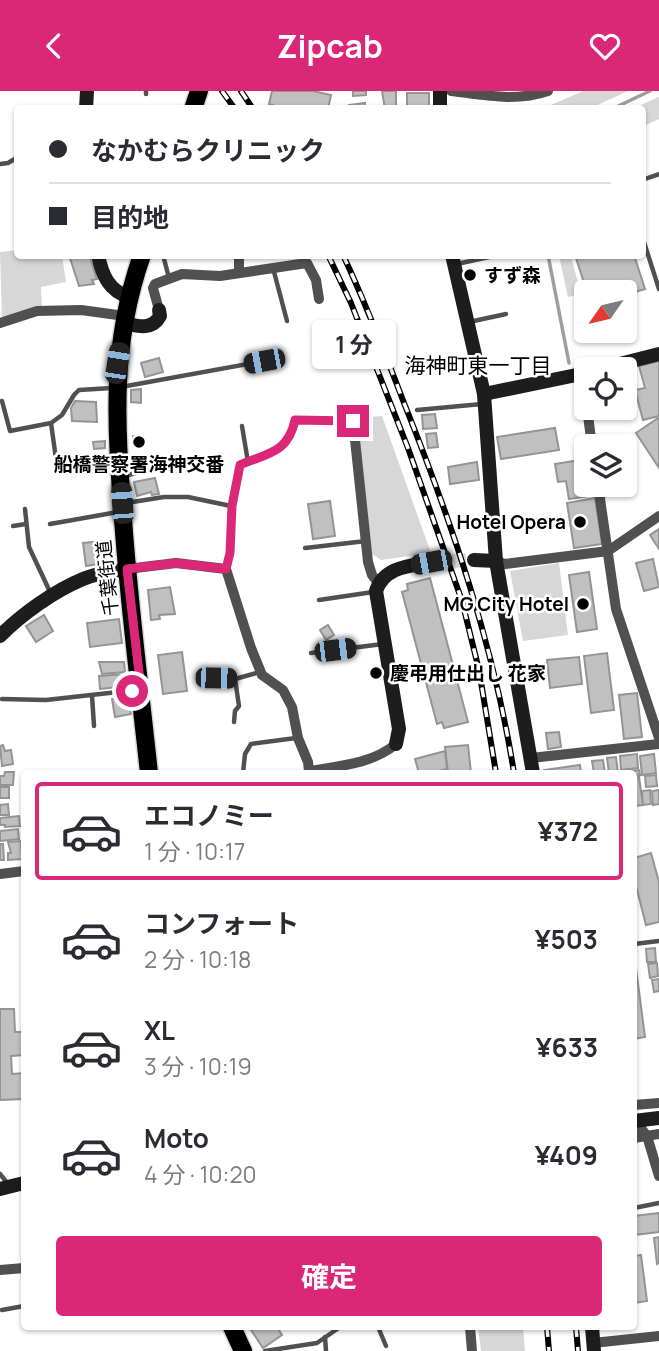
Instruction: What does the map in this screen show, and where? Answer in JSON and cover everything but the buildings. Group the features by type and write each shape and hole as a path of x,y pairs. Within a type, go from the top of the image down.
{"highway":[{"name":"千葉街道","path":"141,259 129,297 117,363 116,418 127,569 149,770"},
{"path":"233,1330 243,1351"}],"street":[{"path":"451,91 507,102 548,91"},
{"path":"99,259 103,274 111,287 121,295 129,297"},
{"path":"239,259 239,272"},
{"path":"453,260 484,399 496,561 533,770"},
{"path":"0,323 37,311 81,310 125,319 146,327 152,325 160,316 153,288 155,284 169,278 182,274 220,276 307,263 316,280 319,299"},
{"path":"637,360 659,354"},
{"path":"484,399 574,376"},
{"path":"319,770 365,761 396,744 399,729 384,644 378,588 372,575 366,541 353,421"},
{"path":"600,497 616,609 659,738"},
{"path":"474,560 505,564 608,551 659,516"},
{"path":"378,588 391,572 431,562"},
{"path":"0,636 52,596 81,580 127,569 176,563 226,569 250,648 261,672 283,690 292,707 298,738 309,770"},
{"path":"531,758 659,744"},
{"path":"0,874 21,871"},
{"path":"637,1105 659,1103"},
{"path":"637,1120 659,1118"},
{"path":"637,1124 647,1136 659,1176"},
{"path":"637,1138 659,1134"},
{"path":"4,1188 21,1184"},
{"path":"0,1270 21,1268"},
{"path":"470,1330 472,1351"},
{"path":"594,1347 659,1336"}],"lane":[{"path":"646,248 659,289"},
{"path":"164,259 169,278"},
{"path":"273,268 286,321"},
{"path":"468,322 506,314"},
{"path":"2,401 10,431 51,422 62,415 79,390 117,387 264,361"},
{"path":"417,409 484,399"},
{"path":"226,569 230,553 232,506 240,465 285,444 292,433 295,420 353,421"},
{"path":"51,422 56,459"},
{"path":"242,426 248,461"},
{"path":"120,476 153,469 169,460"},
{"path":"50,524 164,497 188,498 232,506"},
{"path":"25,509 29,547 52,596"},
{"path":"13,526 26,524"},
{"path":"305,548 366,541"},
{"path":"319,600 378,588"},
{"path":"311,653 384,644"},
{"path":"216,678 235,679 261,672"},
{"path":"234,722 235,711 239,706 235,679"},
{"path":"2,699 26,701 141,690"},
{"path":"92,695 94,726"},
{"path":"243,770 245,754 251,744 298,738"},
{"path":"637,944 659,941"},
{"path":"0,1174 4,1188"},
{"path":"637,1207 659,1203"},
{"path":"2,1310 21,1307"},
{"path":"265,1351 317,1343 336,1330"},
{"path":"379,1330 386,1346"},
{"path":"325,1337 326,1351"}],"shaded area":[{"path":"583,91 628,91 598,105 551,105"},
{"path":"659,97 659,119 646,125 646,105 641,105"},
{"path":"14,250 14,259 62,259 66,282 41,287 42,307 2,319 0,252"},
{"path":"560,259 572,259 577,280 574,280 574,296 568,297"},
{"path":"382,416 431,553 381,560 372,554 357,418"},
{"path":"559,563 568,635 523,641 510,571"},
{"path":"478,1330 523,1330 525,1351 481,1351"}],"waterway":[{"path":"620,105 650,91"},
{"path":"549,259 569,363"}],"tunnel":[{"path":"431,562 474,560"}],"railway":[{"path":"222,91 232,105"},
{"path":"241,91 250,105"},
{"path":"330,259 351,303 408,448 462,601 479,670 496,770"},
{"path":"345,259 422,448 455,539 495,678 513,770"},
{"path":"547,1330 549,1351"},
{"path":"576,1330 578,1351"}],"place":[{"name":"すず森","path":"470,275"},
{"name":"船橋警察署海神交番","path":"139,442"},
{"name":"Hotel Opera","path":"580,522"},
{"name":"MG City Hotel","path":"583,604"},
{"name":"慶弔用仕出し 花家","path":"376,673"}],"district":[{"name":"海神町東一丁目","path":"478,365"}],"route":[{"path":"132,691 141,690 127,569 176,563 226,569 230,553 232,506 240,465 285,444 292,433 295,420 353,421"}]}
